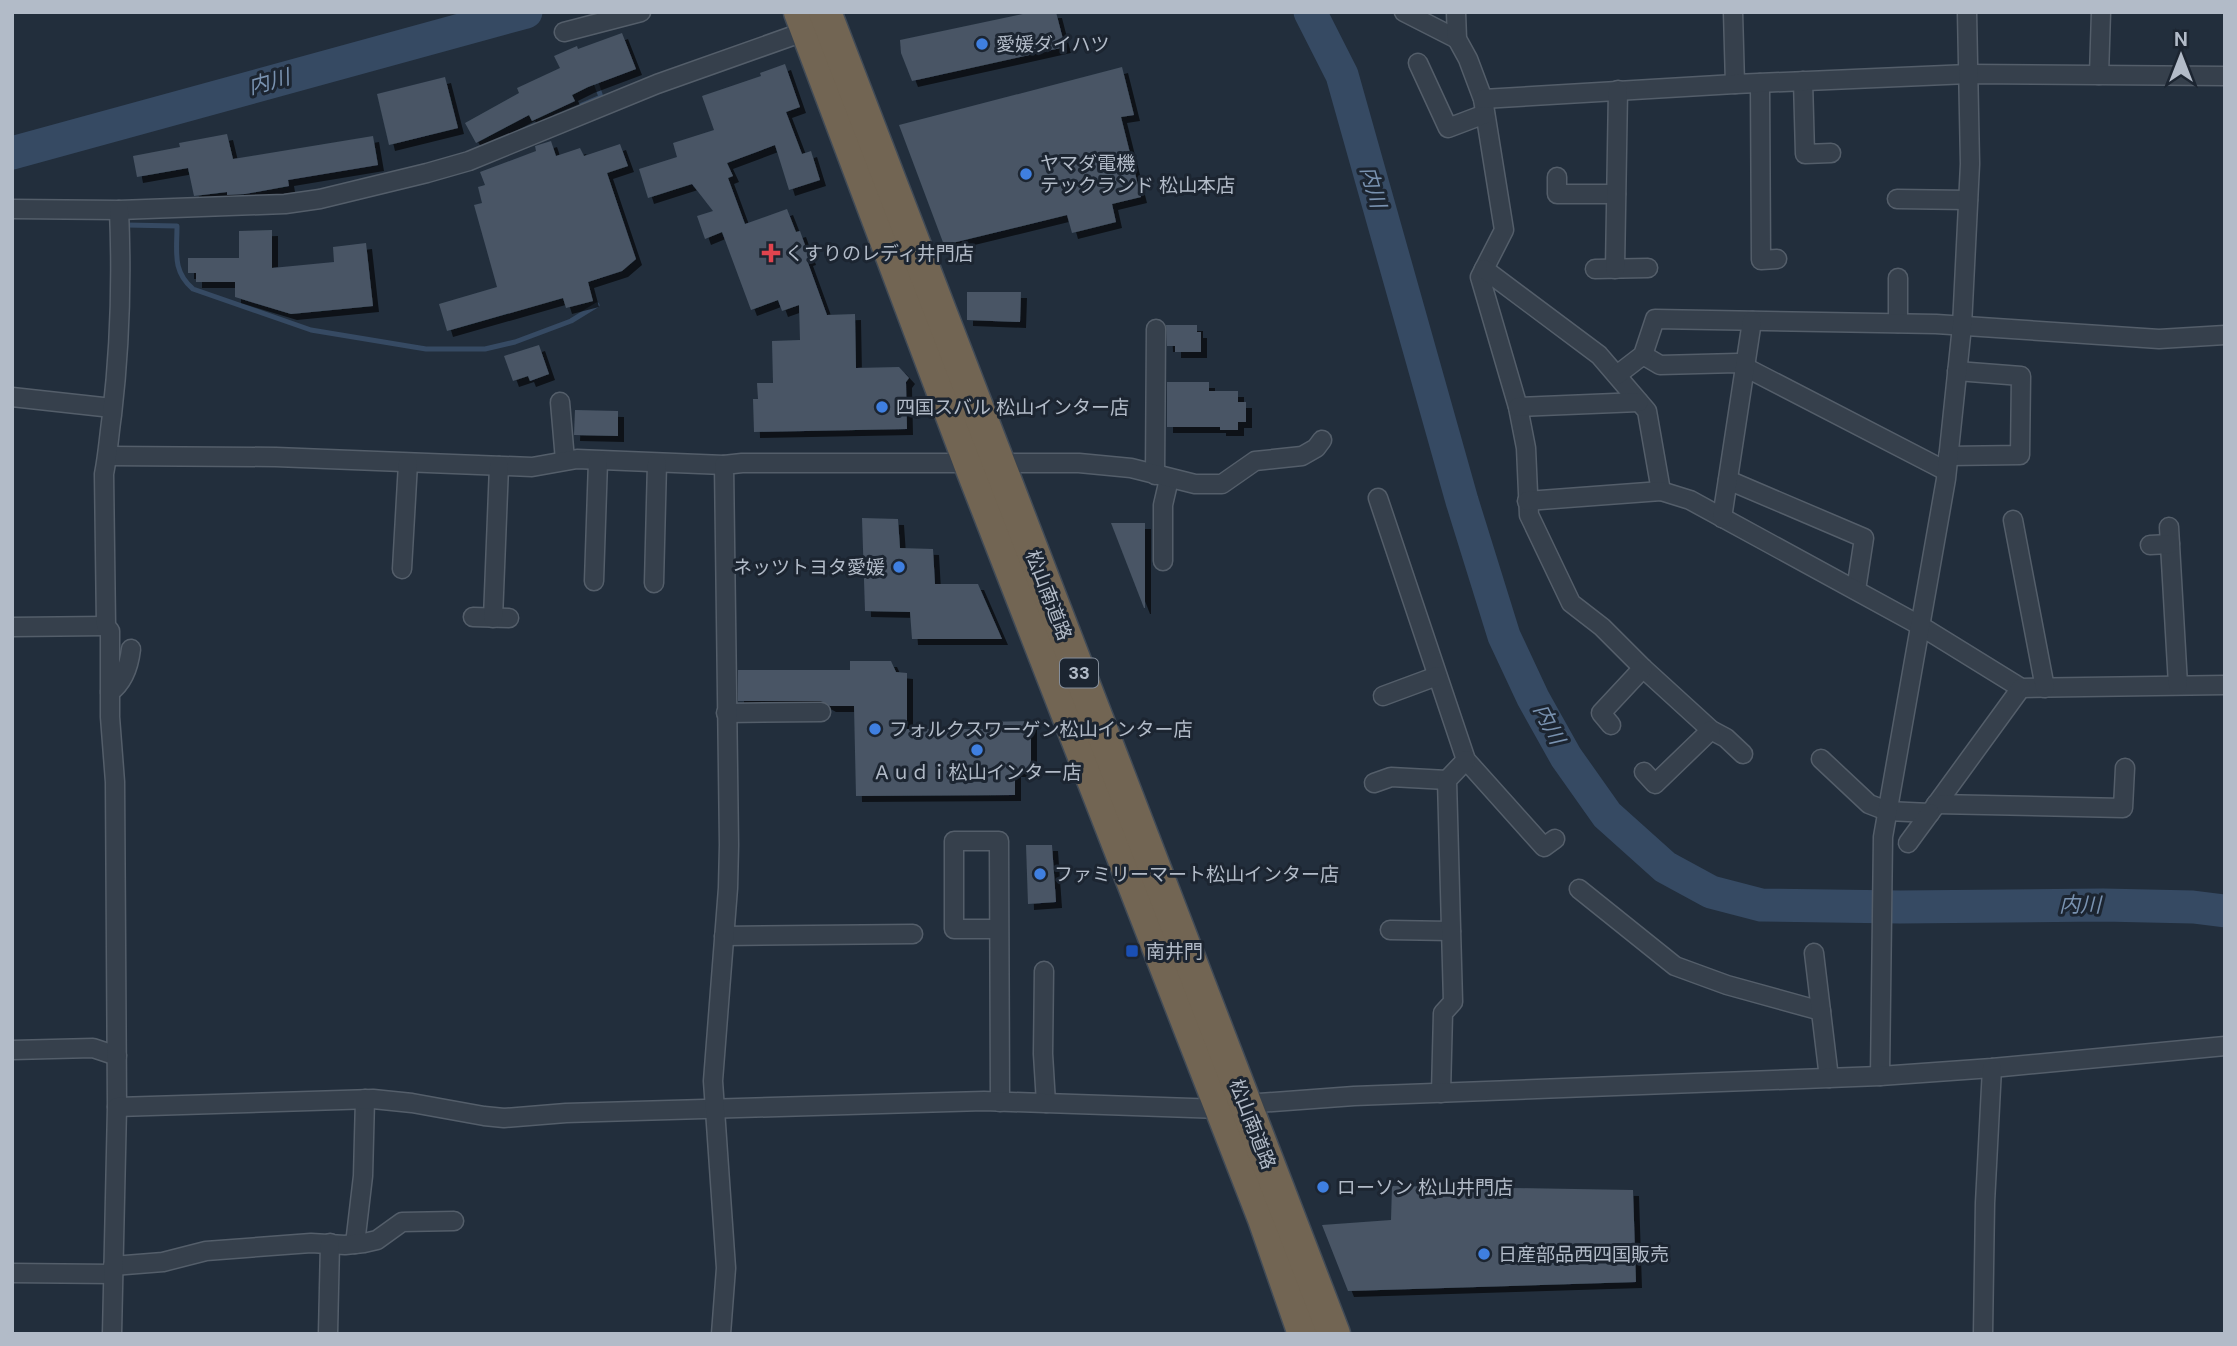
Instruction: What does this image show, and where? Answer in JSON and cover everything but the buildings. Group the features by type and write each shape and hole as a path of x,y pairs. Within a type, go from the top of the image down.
{"highway":[{"name":"松山南道路","path":"815,19 1233,1106 1334,1334"},
{"name":"松山南道路","path":"1233,1106 1264,1219 1304,1334"}],"street":[{"path":"564,32 641,12"},
{"path":"1404,12 1457,39"},
{"path":"1456,12 1457,39 1468,59 1484,106 1504,230 1480,277 1518,408 1526,448 1529,515 1571,603 1602,627 1711,730 1726,738 1743,754"},
{"path":"1733,12 1735,84"},
{"path":"1880,1076 1883,873 1887,811 1947,463 1962,326 1968,200 1967,12"},
{"path":"2099,75 2101,12"},
{"path":"12,209 119,211 285,204 320,199 469,160 815,19"},
{"path":"1418,63 1448,128 1484,106 1618,90 1969,74 2225,76"},
{"path":"1803,81 1805,154 1831,153"},
{"path":"1760,83 1752,174 1761,260 1777,260"},
{"path":"1615,269 1618,90"},
{"path":"1557,177 1557,194 1616,194"},
{"path":"1897,199 1968,200"},
{"path":"112,1334 117,1107 116,782 110,692 110,631 106,626 104,474 120,327 119,211"},
{"path":"1595,269 1648,268"},
{"path":"1484,269 1599,355 1647,411 1661,491"},
{"path":"1898,278 1898,323"},
{"path":"1617,375 1643,355 1655,319 1898,323 2160,339 2225,335"},
{"path":"1722,518 1752,321"},
{"path":"1156,329 1163,561"},
{"path":"1643,355 1660,365 1737,363 1947,463 2020,455 2021,376 1957,371"},
{"path":"12,397 112,408"},
{"path":"1518,408 1639,401"},
{"path":"560,402 565,460"},
{"path":"108,456 275,457 532,467 565,460 724,465 1079,463 1131,468 1195,484 1222,485 1255,461 1302,456 1316,448 1322,440"},
{"path":"594,581 598,461"},
{"path":"402,569 408,463"},
{"path":"654,583 657,463"},
{"path":"721,1334 726,1268 714,1108 713,1053 729,845 724,465"},
{"path":"472,617 501,618 499,466"},
{"path":"1728,480 1864,538 1856,590"},
{"path":"1527,501 1661,491 1690,500 1919,625 2021,688 2225,685"},
{"path":"1378,498 1466,760 1544,848 1555,839"},
{"path":"2012,520 2045,688"},
{"path":"2150,545 2169,536 2181,595 2178,685"},
{"path":"12,627 106,626"},
{"path":"110,692 123,677 131,649"},
{"path":"1611,725 1601,713 1643,668"},
{"path":"1383,696 1437,676"},
{"path":"1908,843 2021,688"},
{"path":"726,713 821,712"},
{"path":"1644,772 1655,784 1711,730"},
{"path":"1821,759 1869,804 1887,811 1933,808 2123,808 2125,768"},
{"path":"1441,1093 1443,1013 1453,1002 1447,780 1466,760"},
{"path":"1374,783 1391,777 1447,780"},
{"path":"999,929 954,929 954,841 999,841 1000,1102"},
{"path":"1579,889 1675,966 1727,985 1821,1011"},
{"path":"1390,930 1451,931"},
{"path":"724,936 913,934"},
{"path":"1814,953 1829,1078"},
{"path":"1044,971 1043,1054 1046,1103"},
{"path":"117,1107 366,1100 412,1103 504,1118 714,1108 1000,1102 1233,1106 1441,1093 1880,1076 2225,1046"},
{"path":"12,1050 93,1048 117,1056"},
{"path":"1983,1334 1986,1166 1992,1068"},
{"path":"355,1244 363,1175 366,1100"},
{"path":"12,1273 113,1270 163,1262 206,1251 330,1243 355,1244 377,1240 402,1222 454,1221"},
{"path":"328,1334 330,1243"}],"waterway":[{"name":"内川","path":"12,153 526,12"},
{"name":"内川","path":"1310,12 1342,75 1462,501 1504,636 1533,698 1566,757 1607,815 1665,867 1711,892 1761,905 2103,905 2193,907 2225,911"},
{"path":"556,116 601,97 594,77"},
{"path":"126,225 177,226 179,268 193,289 311,330 426,349 485,349 515,342 571,321 597,305"}],"place":[{"name":"愛媛ダイハツ","path":"982,44"},
{"name":"ヤマダ電機 テックランド 松山本店","path":"1026,174"},
{"name":"くすりのレディ井門店","path":"771,253"},
{"name":"四国スバル 松山インター店","path":"882,407"},
{"name":"ネッツトヨタ愛媛","path":"899,567"},
{"name":"フォルクスワーゲン松山インター店","path":"875,729"},
{"name":"Ａｕｄｉ松山インター店","path":"977,750"},
{"name":"ファミリーマート松山インター店","path":"1040,874"},
{"name":"南井門","path":"1132,951"},
{"name":"ローソン 松山井門店","path":"1323,1187"},
{"name":"日産部品西四国販売","path":"1484,1254"}]}
